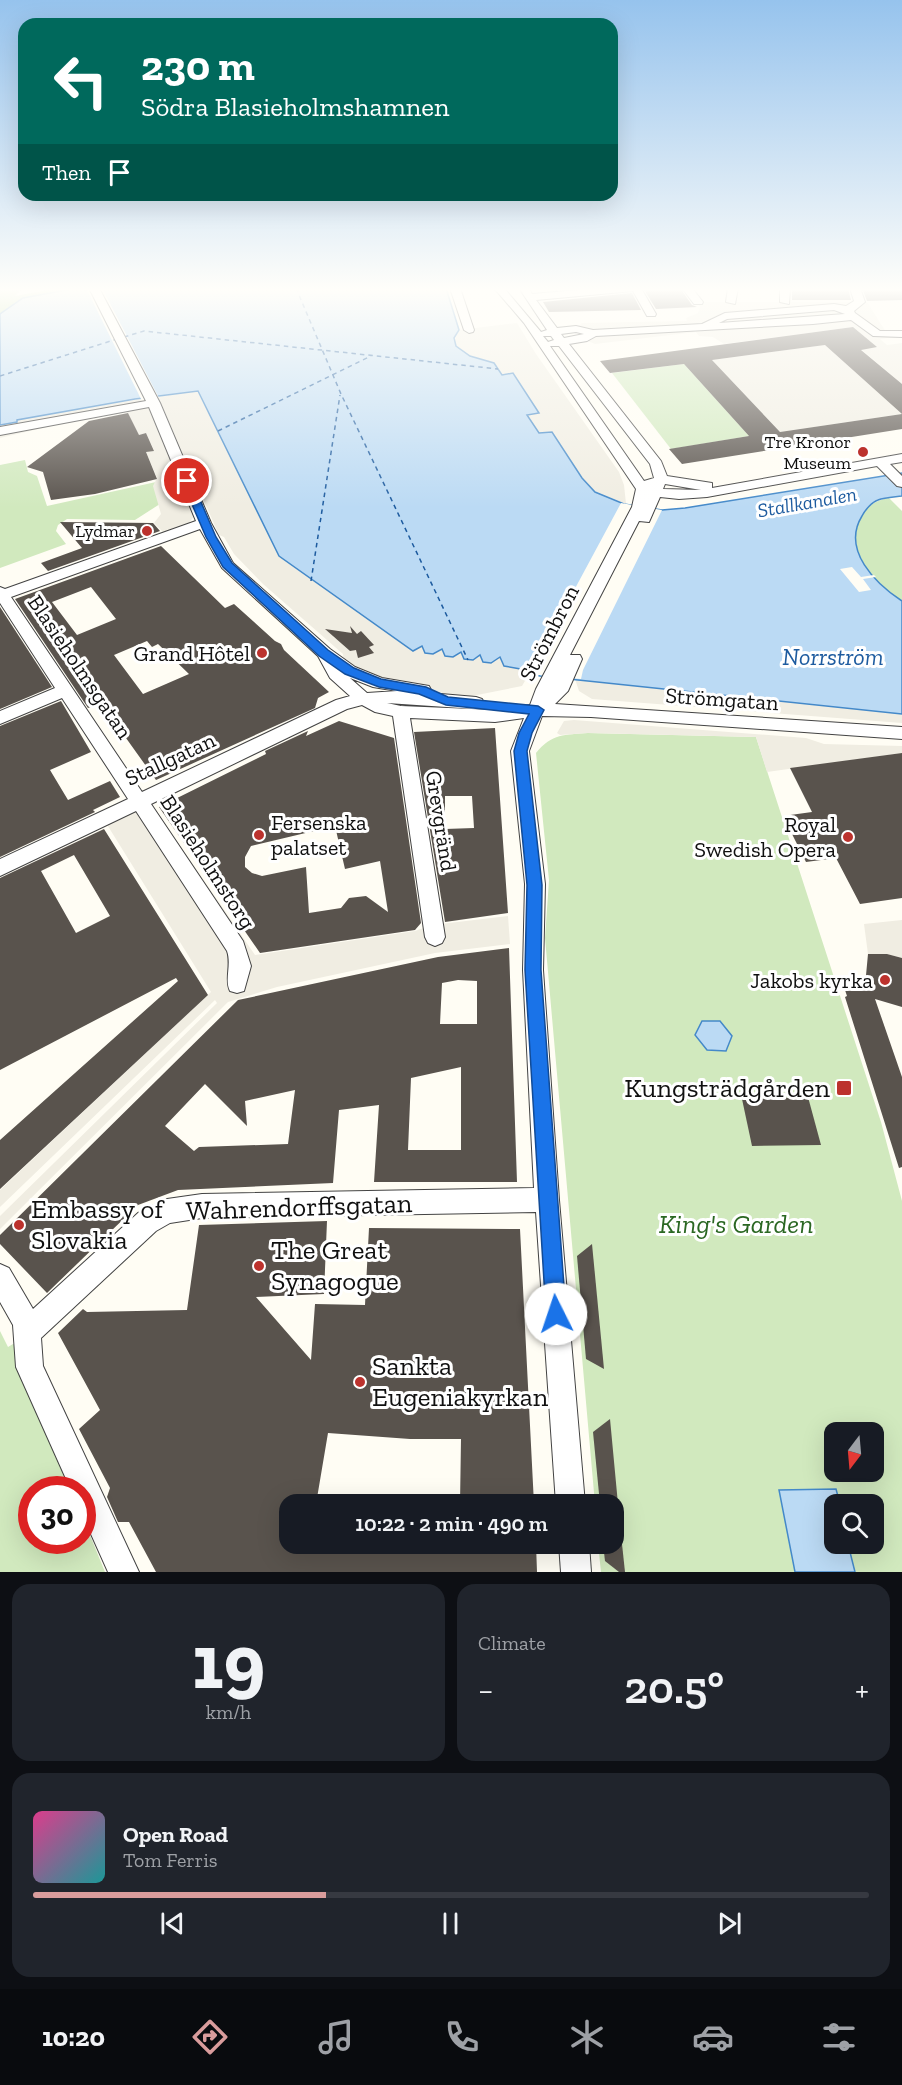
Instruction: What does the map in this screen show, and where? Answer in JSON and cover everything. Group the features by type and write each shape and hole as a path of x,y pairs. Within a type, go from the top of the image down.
{"street":[{"path":"132,361 152,401 204,523 227,565 324,653 366,680 422,690 446,701"},
{"path":"553,361 643,500 659,486"},
{"path":"578,361 656,464 659,486"},
{"path":"0,431 152,401"},
{"path":"659,486 683,495 713,494 741,486 902,458"},
{"path":"880,462 898,479"},
{"name":"Strömbron","path":"538,710 560,690 558,677 643,500"},
{"path":"1,595 204,523"},
{"name":"Blasieholmsgatan","path":"1,595 139,800"},
{"path":"324,653 336,674 362,698 381,708 401,712 495,716 538,710"},
{"path":"0,718 66,690"},
{"path":"362,698 446,701 538,710"},
{"name":"Stallgatan","path":"0,868 342,704 362,698"},
{"path":"538,710 520,751 535,885 533,970 547,1200 570,1494"},
{"name":"Strömgatan","path":"538,710 591,711 902,733"},
{"name":"Grevgränd","path":"401,712 435,937"},
{"name":"Blasieholmstorg","path":"139,800 236,947 241,959 242,971 237,984"},
{"name":"Wahrendorffsgatan","path":"26,1334 147,1222 168,1211 202,1206 547,1200"},
{"path":"0,1278 26,1322 30,1367 124,1572"},
{"path":"575,1554 576,1572"}],"green space":[{"path":"684,364 749,436 671,449 612,373"},
{"path":"25,460 28,472 37,476 47,506 156,482 163,502 135,520 67,519 58,525 56,531 66,544 0,568 0,465"},
{"path":"889,498 902,511 902,601 872,575 864,564 856,540 857,527 865,511 874,503"},
{"name":"King's Garden","path":"588,733 756,737 881,1122 902,1201 902,1572 601,1572 599,1554 624,1554 624,1494 594,1494 545,938 549,880 536,753 553,738"},
{"path":"0,1331 8,1347 13,1344 19,1346 66,1476 18,1476 18,1554 96,1554 96,1550 105,1572 0,1572"}],"shaded area":[{"path":"489,361 541,361 619,472 624,485 626,504 595,491 582,478 552,432 539,433 527,415 539,413 502,375 494,363"},
{"path":"713,361 843,361 902,414 780,432"},
{"path":"875,361 902,361 902,384"},
{"path":"197,391 218,431 423,646 442,649 445,656 453,657 461,652 480,655 483,662 491,663 500,657 504,666 527,670 529,674 522,686 472,696 452,696 416,685 364,675 344,662 343,654 263,584 234,554 224,537 219,535 158,397","holes":["337,631 357,634 361,632 373,645 350,651 343,645 344,643 333,637"]},
{"path":"145,398 194,516 189,523 164,533 154,523 161,514 153,486 157,478 146,452 154,450 146,433 139,435 127,412 77,420 0,438 0,425 17,422 17,420"},
{"path":"575,679 902,714 902,723 592,699 579,691"},
{"path":"564,721 806,738 824,744 902,746 902,753 767,772 756,737 588,733 560,735 557,733"},
{"path":"153,806 255,955 415,931 432,925 508,916 510,944 435,953 277,987 228,1002 0,1229 0,1216 217,1003 215,1000 0,1207 0,1190 211,992 106,823"},
{"path":"902,920 902,958 887,954 868,954 864,924"}],"water":[{"path":"0,361 488,361 494,363 502,375 513,373 539,413 527,415 539,433 552,432 582,478 595,492 624,504 662,510 685,508 902,473 902,496 881,499 869,506 857,529 856,541 864,565 872,576 902,601 902,714 540,676 529,674 526,670 504,666 500,657 491,663 483,662 480,655 473,660 464,659 461,652 453,657 445,656 442,649 433,654 425,653 422,646 413,651 279,556 198,391 135,399 0,425"},
{"path":"702,1021 720,1021 732,1036 726,1051 707,1050 695,1035"},
{"path":"836,1489 837,1494 824,1494 824,1554 850,1554 855,1572 795,1572 779,1490"}],"pier":[{"path":"122,361 140,361 159,398 142,401"},
{"path":"621,503 662,510 583,670 581,679 529,674"},
{"path":"852,567 861,577 874,575 876,577 863,579 871,590 859,592 840,569"}],"building":[{"path":"600,361 713,361 780,432 902,414 902,429 682,464 669,449 749,436 684,364 610,373"},
{"path":"843,361 875,361 902,384 902,414"},
{"path":"128,413 139,435 146,433 154,451 146,452 157,479 95,494 51,500 43,472 27,467 89,421"},
{"path":"60,522 153,523 160,531 48,571 41,563 82,548"},
{"path":"161,546 225,608 234,604 281,644 284,650 329,692 318,698 315,708 156,780 101,703 88,708 15,599","holes":["91,587 116,619 77,635 52,602","147,641 152,647 158,644 189,674 143,694 114,655"]},
{"path":"0,607 52,687 0,709"},
{"path":"350,626 357,634 361,631 374,645 369,647 374,653 358,658 356,650 350,651 325,629 352,633"},
{"path":"61,701 91,752 50,770 68,800 110,781 120,797 93,810 95,812 0,857 0,726"},
{"path":"339,721 394,738 421,923 415,930 260,953 159,807 308,731 306,736","holes":["335,826 345,869 380,861 388,912 366,896 349,898 341,908 309,913 306,867 262,876 252,873 245,867 245,857 251,846"]},
{"path":"495,728 508,913 445,922 414,732","holes":["445,796 472,796 474,828 445,829"]},
{"name":"Royal Swedish Opera","path":"902,753 902,898 860,904 836,858 806,862 783,816 812,812 790,768"},
{"path":"104,829 208,995 0,1189 0,1140 178,981 176,978 0,1070 0,878","holes":["74,855 110,916 76,933 41,871"]},
{"path":"509,948 517,1182 374,1182 379,1105 339,1110 333,1183 178,1190 138,1205 47,1293 0,1244 0,1235 238,1000 438,957","holes":["458,980 477,981 477,1024 440,1024 442,983","461,1067 461,1150 408,1150 411,1078","205,1084 247,1126 245,1101 295,1090 288,1144 199,1147 194,1151 165,1126"]},
{"path":"868,954 887,954 902,958 902,1007 875,999 902,1077 902,1167 899,1168 845,997 847,996 845,990 865,986"},
{"path":"808,1097 821,1145 752,1146 742,1099"},
{"path":"327,1221 324,1294 256,1297 311,1360 315,1304 365,1305 369,1228 520,1229 533,1494 460,1494 461,1439 410,1439 328,1433 318,1494 279,1494 279,1554 536,1554 537,1572 156,1572 129,1522 118,1522 107,1497 110,1488 79,1429 100,1410 58,1333 83,1309 87,1312 187,1310 199,1225"},
{"path":"592,1244 604,1369 586,1359 577,1256"},
{"path":"610,1419 617,1494 599,1494 593,1432"},
{"path":"604,1554 623,1554 625,1572 619,1572 605,1561"}],"ferry route":[{"path":"0,376 46,361"},
{"path":"327,361 333,375"},
{"path":"333,375 360,361"},
{"path":"427,361 498,369"},
{"path":"218,431 333,375"},
{"path":"333,375 468,660"},
{"path":"311,581 340,395"}],"place":[{"name":"Tre Kronor Museum","path":"863,452"},
{"name":"Lydmar","path":"147,531"},
{"name":"Grand Hôtel","path":"262,653"},
{"name":"Fersenska palatset","path":"259,835"},
{"name":"Royal Swedish Opera","path":"848,837"},
{"name":"Jakobs kyrka","path":"885,980"},
{"name":"Kungsträdgården","path":"844,1088"},
{"name":"Embassy of Slovakia","path":"19,1225"},
{"name":"The Great Synagogue","path":"259,1266"},
{"name":"Sankta Eugeniakyrkan","path":"360,1382"}],"route":[{"path":"187,481 217,550 227,565 324,653 349,671 366,680 422,690 446,701 538,710 520,751 535,885 533,970 556,1314"}],"water label":[{"name":"Stallkanalen","path":"807,502"},
{"name":"Norrström","path":"833,656"}]}
